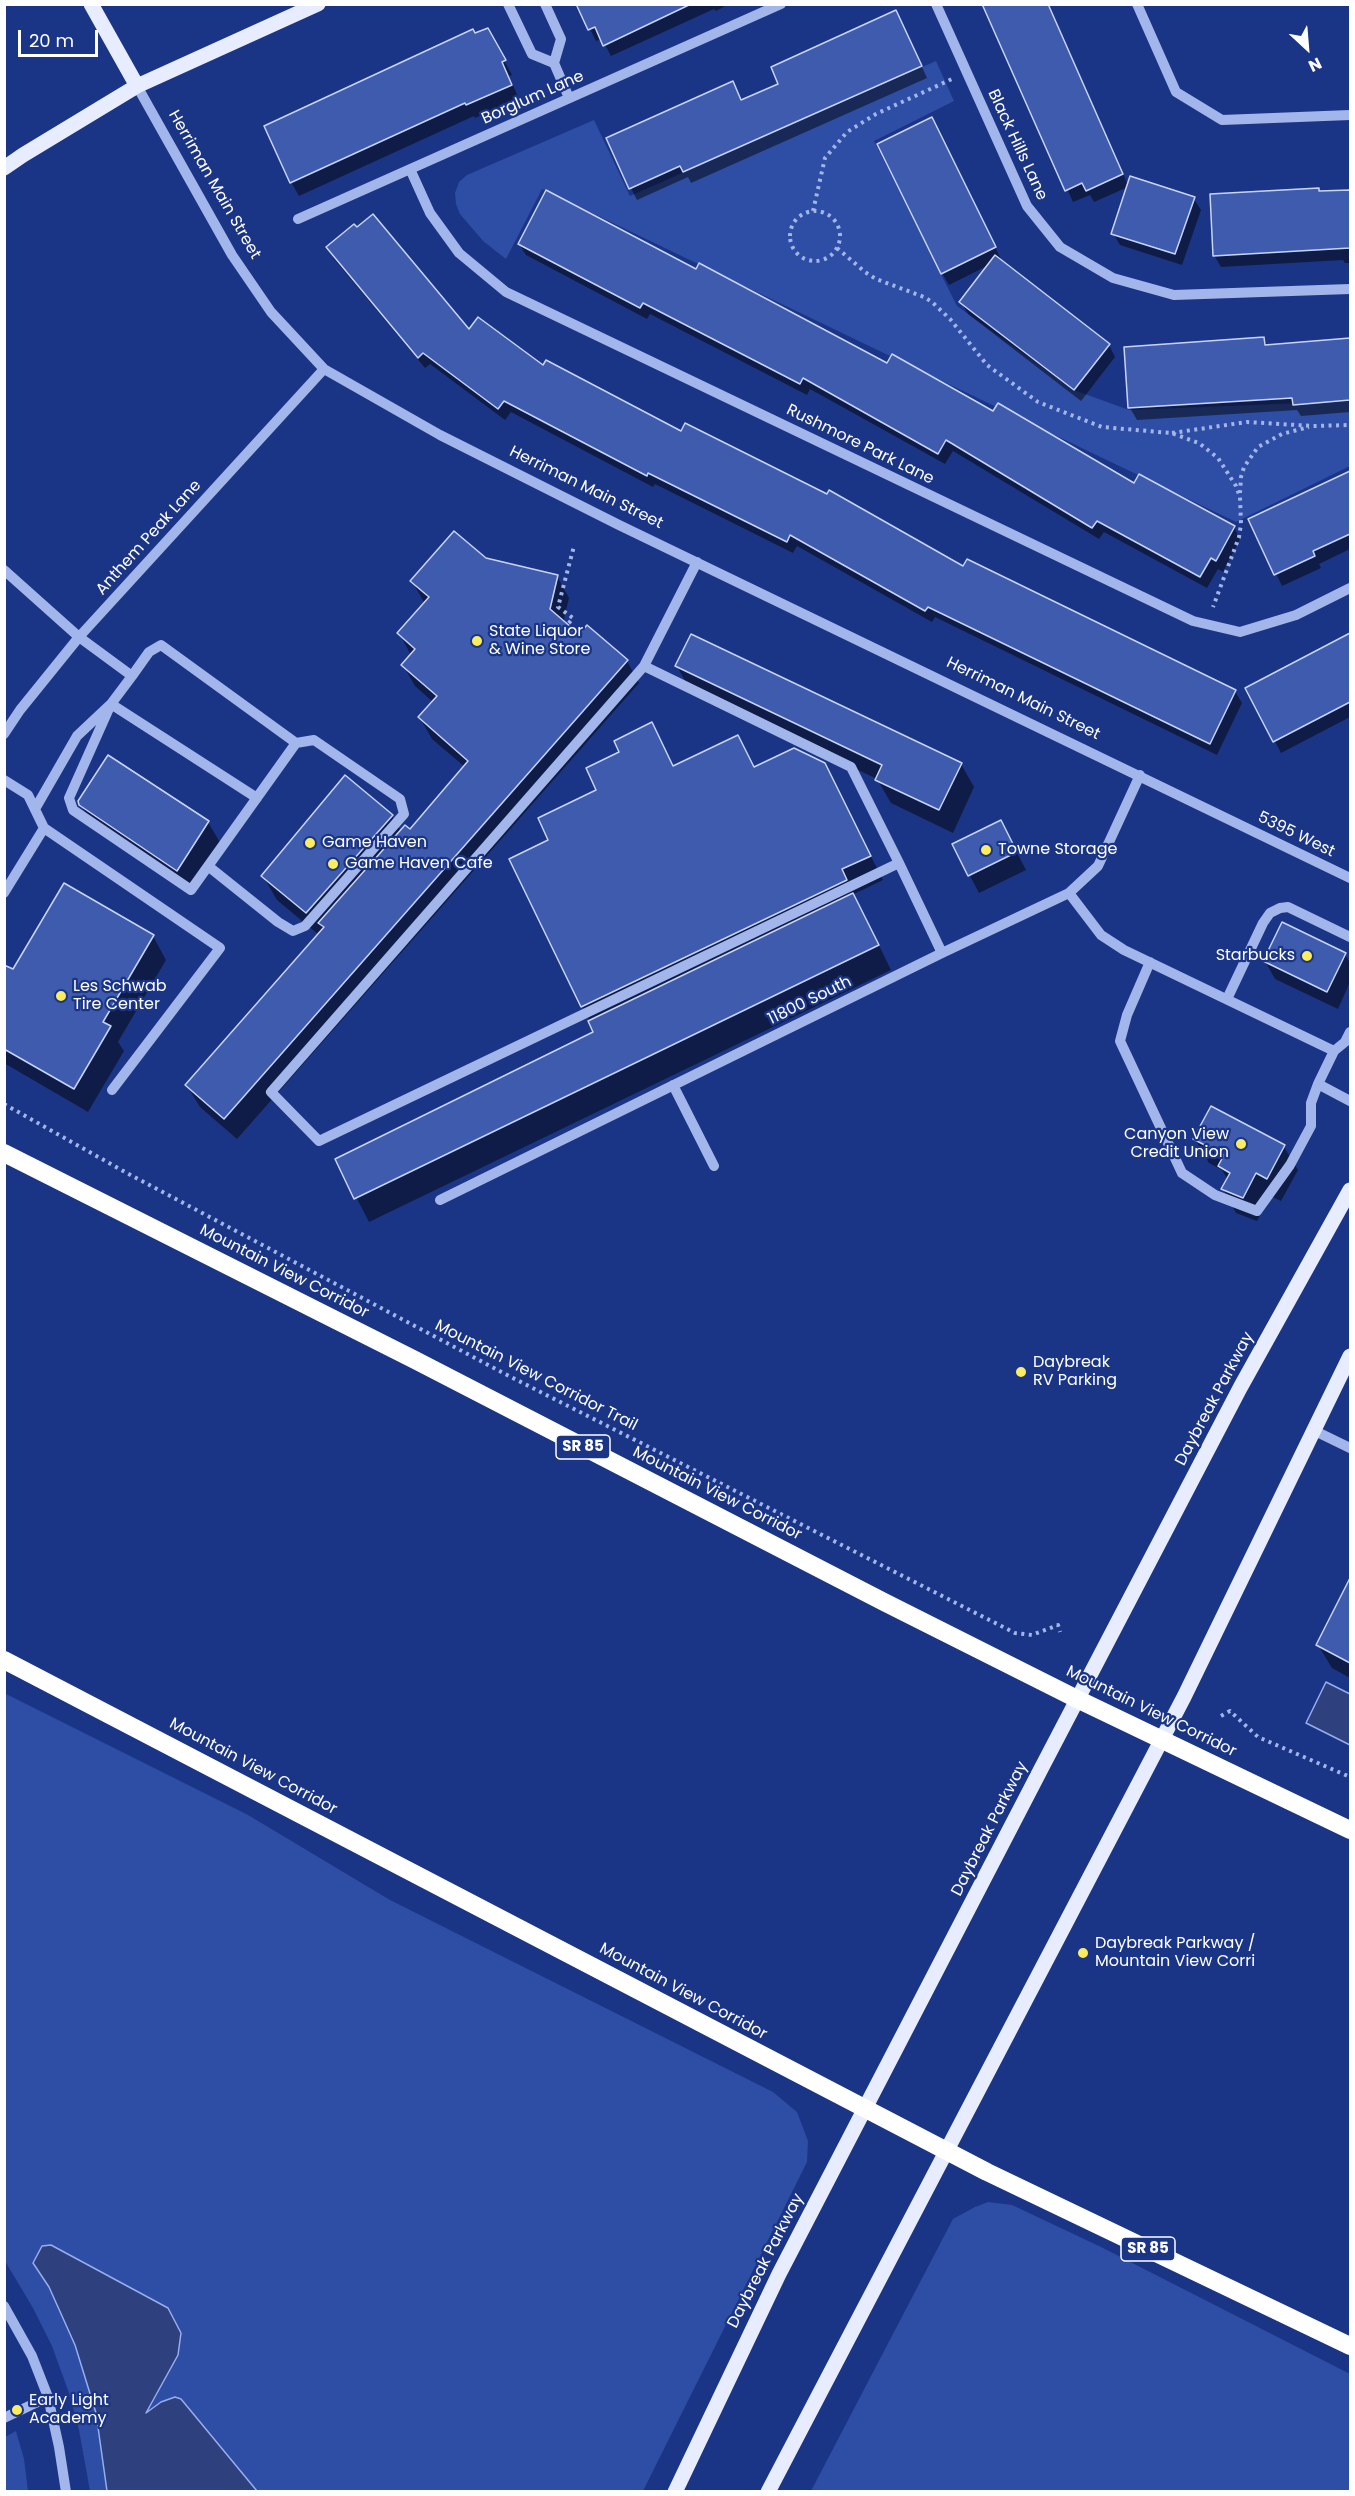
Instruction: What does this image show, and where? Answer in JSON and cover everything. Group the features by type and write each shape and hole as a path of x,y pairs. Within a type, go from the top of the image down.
{"highway":[{"name":"Mountain View Corridor","path":"4,1153 404,1354 1077,1699 1350,1830"},
{"name":"Mountain View Corridor","path":"4,1660 998,2177 1350,2346"}],"main road":[{"name":"Herriman Main Street","path":"91,4 136,86"},
{"path":"4,168 136,86 318,4"},
{"name":"Daybreak Parkway","path":"675,2492 746,2339 1077,1699 1240,1388 1350,1190"},
{"path":"768,2492 1162,1740 1350,1356"}],"street":[{"path":"508,4 532,54 554,63"},
{"path":"544,4 561,39 554,63 569,98"},
{"name":"Borglum Lane","path":"298,219 781,4"},
{"name":"Black Hills Lane","path":"936,4 1027,206 1060,247 1113,278 1174,295 1350,289"},
{"path":"1137,4 1176,92 1222,120 1350,115"},
{"name":"Herriman Main Street","path":"136,86 232,255 271,312 324,369 440,435 697,562 1228,818"},
{"name":"Rushmore Park Lane","path":"410,169 430,213 459,253 506,292 1193,621 1240,632 1296,615 1350,588"},
{"name":"Anthem Peak Lane","path":"4,734 20,710 80,637 324,369"},
{"path":"697,562 644,666 271,1092 319,1141 898,863"},
{"path":"4,570 80,637 132,676"},
{"path":"34,809 77,736 111,704 149,652 161,645 296,743"},
{"path":"644,666 851,766 942,953"},
{"path":"111,704 257,798"},
{"path":"111,704 69,798 73,810 191,890 208,866 257,798 296,743 314,740 400,799 404,814 305,926 293,931 278,922 208,866"},
{"name":"11800 South","path":"440,1200 1069,893 1098,866 1140,775"},
{"path":"4,780 28,795 44,828 220,948 112,1090"},
{"name":"5395 West","path":"1228,818 1350,878"},
{"path":"4,893 44,828"},
{"path":"1069,893 1101,935 1150,962 1334,1051"},
{"path":"1227,999 1263,923 1270,914 1280,908 1288,908 1350,937"},
{"path":"1150,962 1127,1015 1120,1041 1182,1173 1215,1195 1257,1211 1290,1165 1311,1126 1311,1103 1318,1084 1334,1051 1346,1042 1350,1032"},
{"path":"1318,1084 1350,1101"},
{"path":"673,1085 714,1166"},
{"path":"1315,1431 1350,1448"},
{"path":"4,2306 32,2356 48,2397 66,2492"},
{"path":"4,2418 48,2397"}],"path":[{"path":"813,211 825,158 847,132 876,114 966,72"},
{"path":"813,211 830,215 836,221 841,238 837,249 826,259 818,262 796,254 792,247 790,231 798,217 813,211"},
{"path":"837,249 876,279 932,302 950,319 987,365 1038,402 1102,427 1171,434 1199,444 1218,458 1231,476 1240,497"},
{"path":"1171,434 1247,422 1313,426 1350,425"},
{"path":"1207,624 1239,537 1242,524 1241,477 1250,457 1258,447 1282,434 1313,426"},
{"path":"564,628 573,618 558,607 574,546"},
{"name":"Mountain View Corridor Trail","path":"4,1104 156,1189 509,1376 1015,1633 1032,1635 1058,1625 1060,1632"},
{"path":"1221,1716 1230,1711 1258,1737 1350,1777"}],"shaded area":[{"path":"936,61 954,101 874,141 957,306 1074,390 1129,410 1350,401 1350,466 1236,522 542,189 506,259 483,241 460,214 456,204 455,193 459,182 467,175 594,120 630,196"},
{"path":"1326,1682 1350,1694 1350,1745 1306,1723"},
{"path":"4,1693 248,1815 390,1900 773,2092 797,2112 808,2141 807,2162 643,2491 90,2491 79,2430 69,2393 52,2346 5,2261"},
{"path":"988,2202 1012,2205 1101,2247 1350,2374 1350,2491 811,2491 953,2219"},
{"path":"51,2245 168,2308 181,2333 178,2355 146,2413 161,2402 175,2397 181,2399 257,2491 107,2491 96,2413 75,2345 49,2287 33,2263 42,2246"},
{"path":"16,2431 24,2459 28,2491 5,2491 5,2437"}],"building":[{"path":"576,4 691,4 603,46 595,27 588,30"},
{"path":"982,4 1048,4 1123,174 1086,191 1082,183 1065,191"},
{"path":"896,10 922,66 683,172 680,166 629,189 606,138 733,81 741,100 778,84 771,67"},
{"path":"488,28 506,60 502,62 512,85 466,105 465,103 290,183 264,126 473,29 475,33"},
{"path":"932,117 996,247 941,274 877,144"},
{"path":"1130,176 1195,197 1175,254 1111,234"},
{"path":"1319,188 1319,191 1350,190 1350,248 1213,256 1210,194"},
{"path":"546,190 696,269 699,263 887,363 892,354 993,411 998,403 1134,483 1139,474 1235,526 1216,561 1211,558 1200,577 1097,521 1092,528 946,440 938,454 803,378 800,384 643,303 640,308 518,244"},
{"path":"373,214 469,329 478,317 543,365 546,360 681,431 685,423 827,494 829,490 963,566 967,559 1236,690 1210,744 928,607 925,611 790,535 787,542 648,473 647,476 504,401 498,409 423,353 418,358 326,247 354,224 357,227"},
{"path":"995,255 1110,344 1074,390 959,302"},
{"path":"1264,337 1265,345 1350,338 1350,400 1293,405 1292,398 1128,408 1124,347"},
{"path":"1350,471 1350,534 1313,551 1315,556 1274,575 1248,519"},
{"path":"454,531 486,558 558,575 550,609 579,634 587,625 628,660 224,1119 185,1085 324,927 318,923 405,825 410,829 468,761 418,717 437,696 401,665 415,649 397,633 429,597 410,581"},
{"path":"1350,633 1350,702 1273,742 1245,688"},
{"path":"691,634 962,763 939,810 875,780 882,765 675,666"},
{"path":"652,722 673,766 738,735 754,767 794,748 825,763 871,856 842,869 847,880 581,1007 509,859 548,840 538,818 596,790 586,768 619,752 614,741"},
{"path":"108,755 209,821 177,871 79,805 78,801"},
{"path":"345,775 393,815 306,913 261,876"},
{"path":"1001,820 1017,852 968,876 952,844"},
{"name":"Les Schwab Tire Center","path":"64,883 154,935 103,1022 111,1026 74,1089 4,1049 4,965 13,969"},
{"path":"853,893 879,945 354,1199 335,1159 593,1032 588,1021"},
{"path":"1282,922 1346,953 1327,992 1263,961"},
{"path":"1211,1106 1285,1145 1267,1179 1256,1173 1243,1198 1221,1189 1230,1173 1218,1166 1224,1155 1193,1139"},
{"path":"1350,1578 1350,1663 1316,1645"}],"place":[{"name":"State Liquor & Wine Store","path":"477,641"},
{"name":"Game Haven","path":"310,843"},
{"name":"Towne Storage","path":"986,850"},
{"name":"Game Haven Cafe","path":"333,864"},
{"name":"Starbucks","path":"1307,956"},
{"name":"Les Schwab Tire Center","path":"61,996"},
{"name":"Canyon View Credit Union","path":"1241,1144"},
{"name":"Daybreak RV Parking","path":"1021,1372"},
{"name":"Daybreak Parkway / Mountain View Corri","path":"1083,1953"},
{"name":"Early Light Academy","path":"17,2410"}]}
